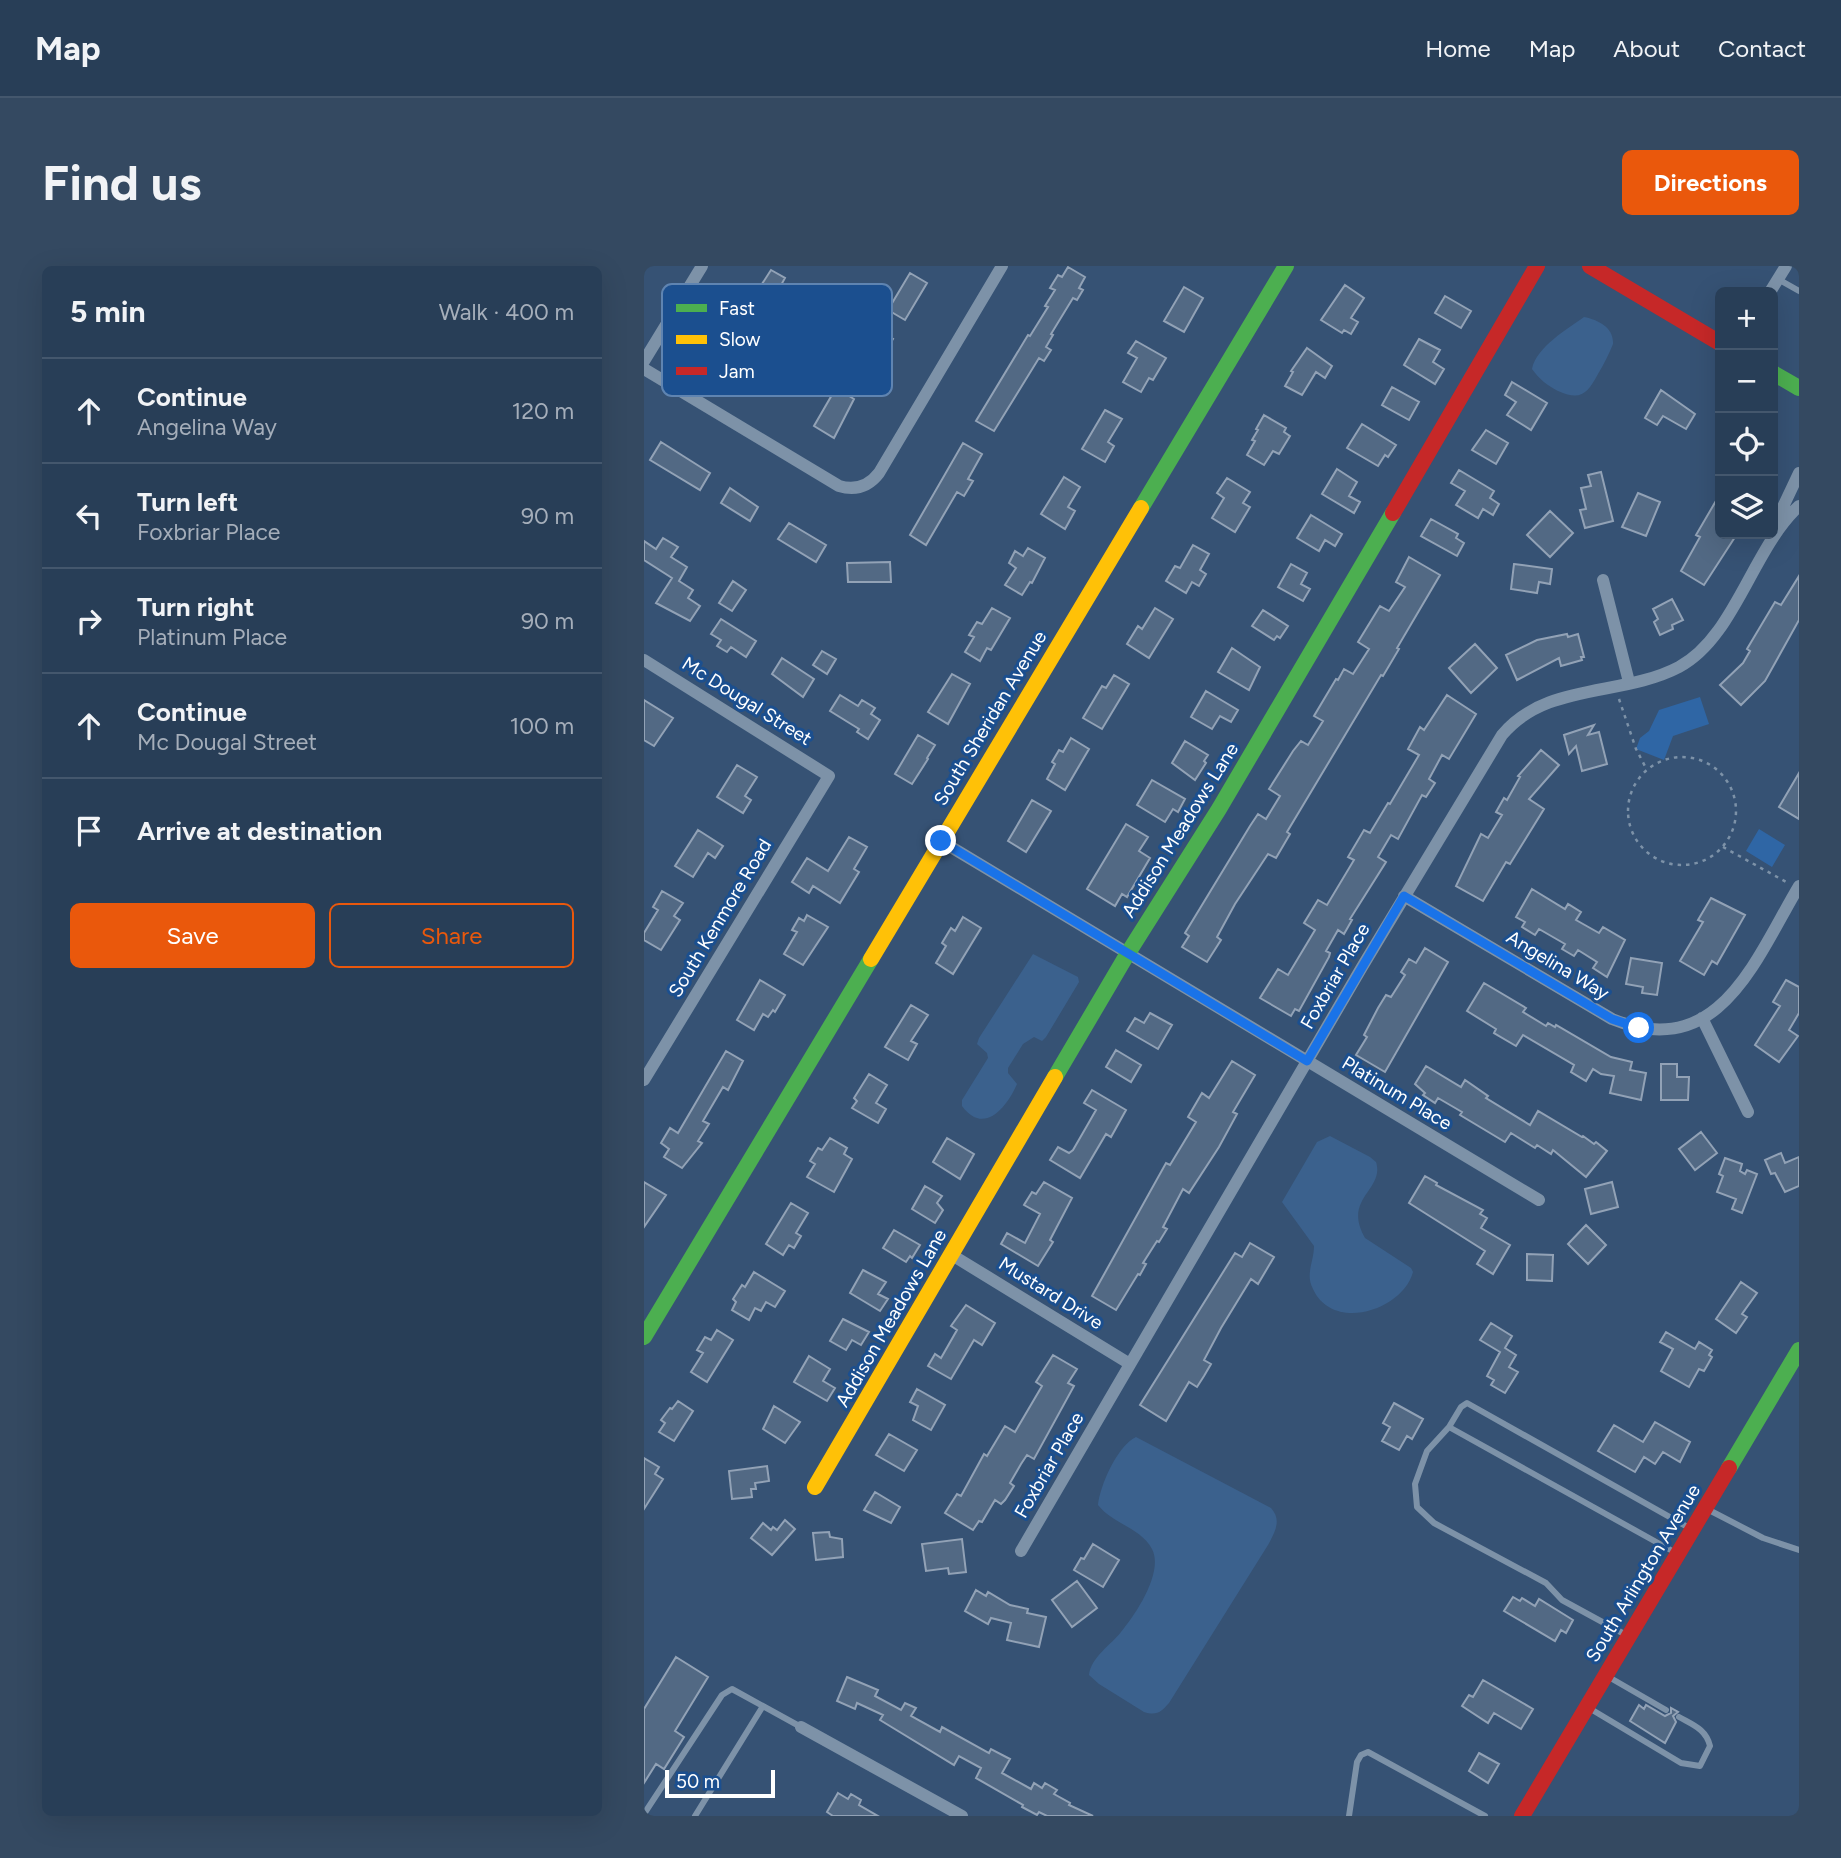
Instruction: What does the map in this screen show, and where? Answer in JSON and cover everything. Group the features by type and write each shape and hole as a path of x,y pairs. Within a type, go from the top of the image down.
{"street":[{"path":"691,284 702,266"},
{"path":"689,396 839,486 854,489 869,483 879,473 1002,266"},
{"name":"South Sheridan Avenue","path":"644,1337 1286,266"},
{"name":"Addison Meadows Lane","path":"816,1488 1128,953 1219,809 1538,266"},
{"path":"1590,266 1715,340"},
{"path":"1773,287 1786,266"},
{"path":"644,361 662,332"},
{"path":"644,369 662,380"},
{"path":"1778,376 1799,388"},
{"name":"Foxbriar Place","path":"1778,524 1799,473"},
{"name":"Foxbriar Place","path":"1778,529 1799,506"},
{"name":"Foxbriar Place","path":"1021,1551 1494,745 1506,729 1541,705 1677,668 1699,653 1718,629 1771,539"},
{"path":"1603,580 1629,682"},
{"name":"Mc Dougal Street","path":"644,660 829,776"},
{"name":"South Kenmore Road","path":"644,1080 829,776"},
{"path":"941,841 1128,953"},
{"path":"1748,1112 1702,1018 1724,1003 1740,986 1798,888"},
{"name":"Angelina Way","path":"1404,896 1612,1019 1633,1027 1665,1029 1702,1018"},
{"name":"Platinum Place","path":"1128,953 1539,1200"},
{"name":"Mustard Drive","path":"952,1255 1130,1364"},
{"name":"South Arlington Avenue","path":"1522,1816 1799,1350"},
{"path":"801,1727 962,1816"}],"lane":[{"path":"1778,279 1799,291"},
{"path":"1629,1637 1562,1600 1546,1583 1434,1523 1417,1507 1415,1484 1427,1451 1449,1427 1461,1407 1467,1404 1692,1530"},
{"path":"1449,1427 1678,1554"},
{"path":"1705,1508 1763,1538 1799,1550"},
{"path":"1606,1675 1666,1710"},
{"path":"644,1815 722,1695 732,1689 801,1727"},
{"path":"695,1816 763,1706"},
{"path":"1587,1707 1681,1763 1700,1766 1710,1745 1707,1735 1679,1717"},
{"path":"1349,1816 1357,1762 1361,1755 1368,1752 1485,1816"}],"path":[{"path":"1615,686 1636,750 1647,770"},
{"path":"1680,757 1698,760 1714,768 1726,780 1734,796 1737,814 1733,831 1723,847 1710,858 1693,864 1675,865 1658,860 1644,850 1633,835 1628,818 1629,800 1636,783 1647,770 1663,761 1680,757"},
{"path":"1723,847 1798,888"}],"shaded area":[{"path":"1584,317 1595,320 1608,329 1613,344 1587,391 1578,395 1566,394 1551,387 1532,369 1546,346"},
{"path":"1700,697 1709,724 1673,736 1664,760 1636,749 1640,738 1649,731 1659,710"},
{"path":"1759,829 1785,845 1772,867 1746,851"},
{"path":"1033,954 1078,977 1079,982 1046,1037 1042,1041 1034,1037 1023,1044 1008,1068 1008,1073 1017,1084 1007,1101 994,1115 978,1118 970,1115 962,1106 962,1100 988,1058 987,1053 977,1044 979,1038"},
{"path":"1330,1136 1376,1162 1375,1180 1358,1213 1359,1224 1365,1238 1411,1268 1413,1272 1407,1285 1396,1297 1367,1311 1351,1313 1336,1310 1323,1302 1313,1289 1310,1278 1314,1246 1282,1202 1317,1142"},
{"path":"1136,1437 1271,1508 1277,1522 1268,1545 1169,1703 1161,1711 1152,1714 1144,1712 1089,1675 1097,1657 1121,1632 1141,1604 1154,1569 1155,1558 1147,1542 1098,1505 1102,1488 1116,1457"}],"building":[{"path":"1068,267 1085,277 1079,288 1083,290 1077,300 1073,298 1051,334 1053,335 1046,347 1051,350 1044,361 1039,358 994,431 976,421 1048,307 1045,306 1055,290 1050,288 1058,275 1062,277"},
{"path":"771,270 785,278 782,284 762,284"},
{"path":"910,273 927,283 905,320 892,312 892,303"},
{"path":"1345,285 1364,298 1351,318 1358,322 1351,334 1344,330 1342,333 1321,320"},
{"path":"1184,287 1203,298 1184,332 1164,321"},
{"path":"1445,296 1471,311 1461,328 1435,313"},
{"path":"1419,339 1440,350 1433,362 1444,369 1435,384 1404,365"},
{"path":"1136,341 1166,358 1153,380 1149,378 1141,392 1123,382 1137,358 1128,353"},
{"path":"1307,348 1332,366 1325,378 1316,372 1302,395 1285,386 1293,372 1291,371"},
{"path":"1512,382 1547,403 1531,430 1507,415 1516,402 1505,395"},
{"path":"1392,387 1419,402 1409,420 1382,405"},
{"path":"1661,390 1695,414 1686,429 1663,416 1657,425 1645,418"},
{"path":"831,396 849,396 854,399 834,438 814,426"},
{"path":"1105,410 1122,419 1108,442 1114,446 1105,462 1082,449"},
{"path":"1264,415 1286,428 1284,432 1290,436 1279,454 1273,451 1264,465 1247,455"},
{"path":"1362,424 1396,445 1378,466 1347,448"},
{"path":"1486,430 1508,443 1496,464 1472,450"},
{"path":"661,442 710,473 700,490 650,460"},
{"path":"963,443 982,454 968,479 973,481 964,496 957,492 926,545 910,535"},
{"path":"1337,469 1357,482 1349,496 1360,502 1354,513 1322,494"},
{"path":"1459,470 1494,491 1490,498 1499,504 1493,515 1483,509 1478,518 1456,505 1465,491 1451,483"},
{"path":"1601,472 1613,521 1585,528 1580,510 1586,509 1581,488 1591,486 1588,475"},
{"path":"1064,477 1080,487 1068,507 1075,511 1065,529 1041,514"},
{"path":"1227,478 1250,492 1243,503 1250,507 1235,532 1212,518 1224,498 1217,493"},
{"path":"730,488 758,507 750,521 721,503"},
{"path":"1638,493 1660,502 1646,536 1622,527"},
{"path":"1715,503 1715,539 1734,539 1704,585 1681,571 1700,537 1696,535"},
{"path":"1550,511 1573,533 1550,557 1527,535"},
{"path":"1311,515 1342,534 1335,546 1325,540 1319,551 1297,538"},
{"path":"1431,519 1458,534 1456,538 1464,543 1457,556 1421,536"},
{"path":"789,523 826,545 816,562 778,539"},
{"path":"663,538 678,547 671,557 687,567 679,581 693,590 688,598 700,606 690,621 656,603 672,578 644,560 644,541 656,549"},
{"path":"1193,545 1209,554 1200,570 1206,574 1199,586 1192,582 1186,593 1166,581 1175,566 1180,568"},
{"path":"1028,548 1045,558 1032,583 1030,582 1022,595 1005,585 1016,568 1009,563 1015,551 1023,556"},
{"path":"1409,557 1440,575 1383,676 1381,675 1287,832 1290,834 1276,858 1268,854 1235,904 1217,937 1221,940 1207,962 1182,947 1189,936 1185,933 1258,814 1266,819 1280,796 1269,789 1293,751 1301,741 1308,745 1323,721 1314,716 1336,679 1338,680 1344,669 1353,674 1369,649 1358,642 1380,606 1389,611 1405,587 1396,582"},
{"path":"890,562 891,582 848,582 847,563"},
{"path":"1291,564 1307,573 1301,584 1310,589 1303,601 1278,587"},
{"path":"1514,564 1552,569 1550,584 1539,582 1537,593 1511,589"},
{"path":"1799,576 1799,620 1765,681 1741,705 1720,685 1743,663 1750,651 1747,649 1775,602 1781,605"},
{"path":"733,581 746,590 732,611 719,603"},
{"path":"1672,599 1683,620 1660,635 1654,622 1658,619 1653,609"},
{"path":"992,608 1010,618 991,650 987,648 980,661 965,652 974,637 969,635 977,622 982,624"},
{"path":"1155,608 1173,619 1149,658 1127,644 1138,626 1142,629"},
{"path":"1263,610 1288,626 1280,638 1277,636 1274,640 1252,626"},
{"path":"721,619 756,641 746,657 731,647 727,652 717,646 721,640 711,634"},
{"path":"1567,634 1568,637 1578,634 1584,657 1581,657 1582,660 1561,666 1559,658 1517,680 1506,655 1537,640"},
{"path":"1475,644 1497,668 1471,693 1449,668"},
{"path":"1232,648 1260,667 1249,690 1218,672"},
{"path":"822,651 836,659 827,674 813,665"},
{"path":"782,658 814,679 803,697 772,674"},
{"path":"952,674 970,684 948,724 928,712"},
{"path":"1114,675 1129,684 1102,729 1083,718 1102,686 1106,688"},
{"path":"1206,691 1238,710 1231,722 1220,716 1212,729 1191,717"},
{"path":"840,695 858,706 862,700 875,708 871,714 880,720 868,739 857,732 859,729 830,711"},
{"path":"1447,695 1476,714 1449,759 1442,755 1429,779 1435,783 1426,797 1422,795 1398,839 1391,835 1378,857 1386,862 1350,919 1352,920 1344,934 1338,930 1326,951 1330,953 1329,957 1299,1011 1295,1009 1291,1016 1260,998 1278,969 1288,975 1315,930 1304,923 1318,900 1327,905 1354,860 1348,857 1364,830 1370,833 1419,755 1408,749 1420,727 1424,730"},
{"path":"644,700 673,718 654,746 644,740"},
{"path":"1594,725 1588,735 1599,732 1607,764 1582,771 1576,746 1569,754 1564,735"},
{"path":"918,735 935,745 912,784 895,774"},
{"path":"1071,738 1089,749 1065,790 1047,779 1059,750 1063,752"},
{"path":"1185,741 1208,755 1195,780 1172,763"},
{"path":"1541,750 1559,765 1529,799 1544,809 1510,864 1506,862 1483,901 1456,886 1481,834 1488,838 1502,815 1496,812 1504,798 1507,800 1520,777 1518,776"},
{"path":"737,765 757,777 745,796 751,800 743,813 717,797"},
{"path":"1799,773 1799,819 1779,807"},
{"path":"1152,780 1185,799 1178,812 1173,809 1165,822 1137,805"},
{"path":"1032,800 1051,811 1026,852 1008,841"},
{"path":"1126,824 1148,837 1139,851 1150,858 1127,897 1122,894 1115,906 1087,889"},
{"path":"698,830 723,846 715,858 708,853 693,877 675,866"},
{"path":"849,837 867,847 854,869 859,872 840,903 813,886 809,893 792,882 807,858 828,871"},
{"path":"1532,889 1565,909 1568,904 1581,912 1576,920 1599,933 1603,927 1625,940 1607,977 1593,968 1597,962 1578,950 1574,956 1562,949 1565,944 1539,929 1535,935 1522,927 1525,922 1516,917"},
{"path":"662,891 683,903 674,916 680,920 661,950 644,940 644,933 658,910 653,907"},
{"path":"1711,898 1745,915 1717,964 1712,961 1704,975 1680,961 1703,922 1698,920"},
{"path":"807,915 828,927 803,965 784,954 797,932 792,930 799,918 804,921"},
{"path":"963,917 981,928 953,974 936,963 946,946 942,943 951,928 955,931"},
{"path":"1425,948 1448,962 1385,1072 1356,1055 1367,1037 1364,1035 1378,1008 1386,995 1391,997 1405,975 1401,972 1409,959 1416,963"},
{"path":"1631,958 1662,963 1657,995 1642,993 1643,987 1626,984"},
{"path":"760,980 785,995 775,1012 773,1010 768,1017 763,1014 754,1030 737,1020"},
{"path":"1786,980 1799,987 1799,1013 1789,1030 1798,1036 1779,1062 1755,1045 1780,1006 1773,1002"},
{"path":"1484,983 1526,1008 1523,1012 1546,1026 1548,1023 1555,1027 1556,1025 1611,1057 1632,1062 1630,1070 1646,1073 1641,1100 1610,1093 1614,1076 1601,1074 1593,1069 1586,1081 1571,1072 1574,1065 1523,1035 1516,1046 1494,1033 1496,1029 1467,1011"},
{"path":"911,1005 928,1015 911,1041 917,1044 908,1060 885,1047"},
{"path":"1150,1013 1172,1025 1158,1049 1127,1031 1135,1018 1144,1023"},
{"path":"1116,1050 1141,1065 1131,1082 1106,1067"},
{"path":"726,1051 743,1061 728,1090 723,1087 703,1121 709,1124 698,1141 702,1143 682,1168 664,1157 669,1149 661,1143 670,1128 678,1133"},
{"path":"1232,1061 1255,1075 1233,1112 1237,1114 1189,1193 1183,1189 1163,1227 1167,1229 1143,1263 1146,1264 1140,1275 1138,1274 1116,1310 1092,1296 1166,1163 1170,1165 1196,1122 1188,1117 1202,1093 1209,1098"},
{"path":"1661,1064 1677,1064 1677,1077 1689,1077 1688,1100 1661,1100"},
{"path":"1426,1066 1461,1087 1465,1080 1488,1096 1486,1098 1530,1125 1538,1111 1594,1144 1596,1142 1607,1151 1586,1177 1553,1150 1551,1154 1537,1145 1535,1148 1511,1133 1505,1142 1460,1115 1462,1112 1438,1098 1435,1103 1423,1095 1425,1093 1415,1084"},
{"path":"869,1074 887,1085 876,1103 886,1109 878,1123 852,1108 857,1101 854,1098"},
{"path":"1092,1090 1126,1110 1111,1137 1106,1134 1080,1178 1050,1160 1058,1147 1069,1153 1073,1150 1096,1110 1084,1103"},
{"path":"1701,1132 1717,1153 1695,1170 1679,1149"},
{"path":"830,1138 847,1148 844,1154 852,1159 834,1192 807,1177 815,1164 810,1161 818,1148 822,1150"},
{"path":"947,1138 974,1154 960,1179 933,1162"},
{"path":"1781,1153 1785,1163 1799,1157 1799,1186 1785,1192 1775,1173 1771,1174 1765,1160"},
{"path":"1725,1158 1742,1164 1740,1171 1745,1174 1747,1170 1757,1174 1742,1213 1732,1209 1736,1199 1717,1192 1723,1176 1719,1174"},
{"path":"1425,1176 1437,1183 1436,1185 1483,1210 1480,1214 1487,1218 1481,1228 1510,1245 1493,1274 1477,1264 1485,1251 1409,1203"},
{"path":"644,1182 666,1195 644,1227"},
{"path":"1044,1182 1072,1198 1050,1240 1053,1242 1038,1266 1001,1244 1007,1233 1025,1243 1040,1214 1024,1205 1032,1192 1036,1194"},
{"path":"1612,1182 1618,1207 1591,1214 1585,1189"},
{"path":"925,1186 942,1196 937,1203 943,1210 935,1223 912,1209"},
{"path":"791,1203 808,1213 796,1233 801,1236 794,1248 789,1245 783,1255 766,1244"},
{"path":"1586,1225 1606,1245 1588,1264 1568,1244"},
{"path":"894,1230 920,1245 906,1262 883,1248"},
{"path":"1250,1243 1274,1257 1258,1284 1251,1279 1221,1328 1204,1360 1211,1364 1197,1387 1189,1382 1166,1421 1140,1405 1235,1253 1242,1257"},
{"path":"1527,1254 1553,1255 1552,1281 1527,1280"},
{"path":"863,1270 886,1282 878,1294 888,1299 880,1311 850,1293"},
{"path":"754,1272 785,1291 775,1307 766,1302 761,1311 755,1308 749,1320 732,1310 736,1302 733,1299 742,1285 745,1287"},
{"path":"1741,1282 1757,1293 1742,1314 1747,1317 1736,1333 1716,1319"},
{"path":"966,1305 995,1323 982,1345 974,1340 951,1379 928,1366 935,1354 941,1358 957,1330 951,1326"},
{"path":"843,1319 869,1332 861,1345 852,1340 846,1350 830,1341"},
{"path":"1491,1323 1512,1336 1505,1348 1516,1355 1509,1367 1518,1372 1505,1393 1491,1385 1494,1380 1487,1376 1500,1352 1480,1340"},
{"path":"717,1330 733,1340 707,1382 691,1372 703,1353 697,1350 705,1337 711,1340"},
{"path":"1666,1332 1695,1349 1699,1342 1712,1350 1709,1355 1712,1357 1704,1371 1699,1369 1689,1387 1661,1371 1673,1349 1660,1342"},
{"path":"1053,1355 1077,1369 1068,1383 1074,1386 1034,1459 1027,1455 1010,1483 1014,1486 1005,1500 1001,1504 995,1500 982,1522 979,1521 973,1530 945,1513 957,1494 961,1496 984,1454 987,1456 1005,1426 1015,1432 1042,1386 1036,1382"},
{"path":"809,1356 830,1369 823,1381 835,1388 827,1401 794,1382"},
{"path":"917,1389 945,1405 931,1430 913,1420 918,1406 910,1402"},
{"path":"678,1401 693,1411 674,1441 659,1432 665,1423 661,1420"},
{"path":"1394,1403 1423,1419 1412,1439 1407,1436 1399,1450 1382,1441 1390,1427 1383,1423"},
{"path":"774,1406 800,1422 785,1443 763,1429"},
{"path":"1655,1422 1690,1442 1680,1462 1663,1452 1655,1464 1644,1457 1635,1472 1598,1451 1614,1425 1643,1442"},
{"path":"889,1434 917,1450 904,1471 876,1455"},
{"path":"644,1458 659,1467 655,1474 663,1479 644,1509"},
{"path":"767,1466 769,1481 755,1483 756,1489 751,1489 752,1497 732,1499 729,1471"},
{"path":"875,1492 900,1507 891,1523 864,1510"},
{"path":"785,1520 795,1529 772,1555 751,1538 763,1523 771,1530 773,1527 777,1530"},
{"path":"829,1532 830,1537 842,1539 843,1557 816,1560 813,1533"},
{"path":"962,1539 966,1572 949,1574 948,1568 926,1571 922,1544"},
{"path":"1093,1544 1119,1560 1103,1587 1074,1570"},
{"path":"1077,1581 1097,1608 1072,1627 1052,1600"},
{"path":"976,1590 986,1596 988,1592 1010,1605 1028,1609 1027,1613 1046,1617 1039,1647 1007,1640 1011,1623 991,1618 988,1624 965,1611"},
{"path":"1513,1597 1520,1601 1522,1598 1535,1606 1539,1599 1573,1620 1566,1633 1561,1630 1555,1641 1504,1611"},
{"path":"676,1657 708,1677 675,1731 684,1737 664,1769 656,1764 644,1783 644,1709"},
{"path":"847,1677 878,1690 875,1696 901,1710 905,1703 916,1708 911,1716 940,1732 942,1727 989,1753 991,1749 1010,1759 1002,1773 1031,1789 1034,1783 1042,1788 1045,1783 1057,1790 1054,1794 1070,1803 1069,1805 1093,1816 1047,1816 1039,1812 1037,1815 1022,1807 1023,1805 976,1778 981,1768 959,1756 954,1765 880,1720 883,1715 857,1703 855,1709 837,1701"},
{"path":"1483,1680 1533,1709 1521,1729 1494,1713 1488,1723 1462,1706 1469,1695 1473,1697"},
{"path":"1639,1705 1644,1709 1646,1705 1665,1716 1671,1713 1671,1708 1678,1712 1673,1716 1676,1722 1665,1743 1630,1721"},
{"path":"1479,1753 1499,1764 1488,1783 1469,1771"},
{"path":"838,1793 848,1799 851,1794 861,1800 859,1805 878,1816 833,1816 827,1812"}],"traffic: fast":[{"path":"1141,508 1286,266"},
{"path":"1778,376 1799,388"},
{"path":"1055,1077 1128,953 1219,809 1393,513"},
{"path":"644,1337 871,959"},
{"path":"1729,1468 1799,1350"}],"traffic: slow":[{"path":"871,959 1141,508"},
{"path":"815,1487 1055,1077"}],"traffic: jam":[{"path":"1393,513 1537,266"},
{"path":"1590,266 1715,340"},
{"path":"1522,1816 1729,1468"}],"route":[{"path":"941,841 1307,1061 1404,896 1612,1019 1639,1028"}]}
